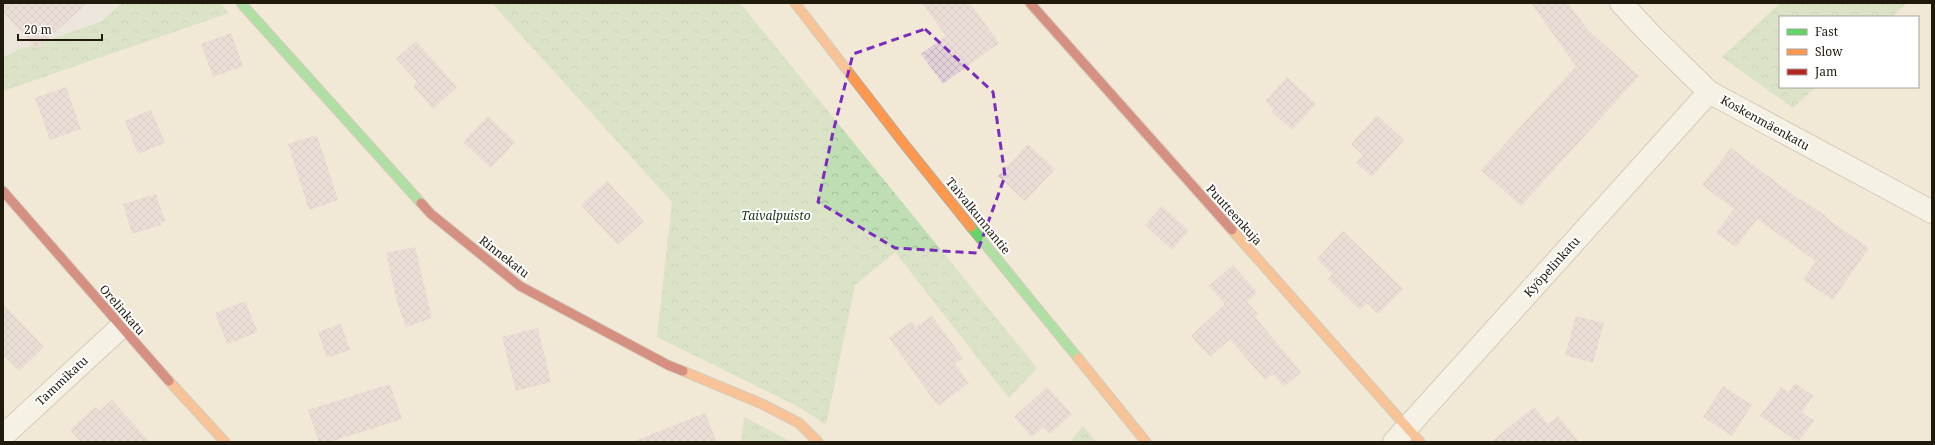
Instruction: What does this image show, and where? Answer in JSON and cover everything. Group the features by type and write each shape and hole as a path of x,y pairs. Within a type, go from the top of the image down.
{"street":[{"name":"Rinnekatu","path":"242,3 431,214 520,286 668,365 762,404 799,423 818,442"},
{"name":"Puutteenkuja","path":"1030,3 1407,437"},
{"name":"Koskenmäenkatu","path":"1621,3 1709,92 1932,212"},
{"name":"Taivalkunnantie","path":"803,6 905,145 1146,442"},
{"name":"Kyöpelinkatu","path":"1407,437 1709,92"},
{"name":"Orelinkatu","path":"3,191 121,327 224,442"},
{"name":"Tammikatu","path":"3,436 121,327"}],"highlighted area":[{"path":"925,29 993,92 1005,176 977,253 895,248 818,202 833,132 853,54"}],"shaded area":[{"path":"3,3 122,3 102,21 44,42 37,49 22,48 3,57"}],"green space":[{"path":"122,3 220,3 229,13 3,91 3,57 22,48 34,45 37,49 44,42 102,21"},
{"name":"Taivalpuisto","path":"492,3 740,3 1037,368 1009,398 895,252 855,285 826,425 799,407 657,337 672,202"},
{"path":"1780,3 1907,3 1893,16 1779,16 1779,88 1815,88 1793,108 1722,57"},
{"path":"744,417 792,442 741,442"},
{"path":"1083,426 1096,442 1070,442"}],"building":[{"path":"3,3 87,3 37,49 3,12"},
{"path":"922,3 970,3 999,43 943,84 921,54 946,36"},
{"path":"1531,3 1568,3 1587,29 1639,76 1521,206 1481,170 1576,66"},
{"path":"231,33 243,66 213,77 201,44"},
{"path":"416,41 457,87 433,109 413,86 417,82 396,59"},
{"path":"1287,77 1316,104 1292,130 1272,112 1274,109 1265,101"},
{"path":"66,87 81,129 50,140 35,98"},
{"path":"151,110 165,143 138,154 125,121"},
{"path":"1377,115 1404,140 1372,177 1356,163 1363,155 1351,144"},
{"path":"488,116 515,142 491,168 463,142"},
{"path":"317,135 338,200 309,210 288,144"},
{"path":"1028,144 1055,169 1025,201 998,176"},
{"path":"1731,148 1800,200 1801,199 1826,216 1825,217 1869,248 1833,300 1803,280 1816,261 1757,219 1736,247 1716,233 1734,209 1702,185"},
{"path":"607,181 644,221 618,245 581,205"},
{"path":"156,194 165,221 160,222 161,225 132,234 123,204"},
{"path":"1162,206 1189,231 1172,250 1145,225"},
{"path":"1343,231 1403,289 1378,314 1367,303 1360,310 1328,279 1332,274 1317,259"},
{"path":"415,247 432,318 406,327 398,305 386,253"},
{"path":"1233,265 1257,292 1247,302 1258,314 1255,317 1301,372 1284,387 1273,374 1265,380 1230,339 1210,357 1191,336 1225,304 1209,286"},
{"path":"245,301 258,332 227,344 215,313"},
{"path":"3,304 44,347 19,371 3,355"},
{"path":"932,316 963,358 955,364 969,383 938,406 889,338 912,321 916,327"},
{"path":"1576,316 1604,323 1593,363 1565,355"},
{"path":"341,324 350,350 327,358 318,332"},
{"path":"538,328 551,382 516,391 502,337"},
{"path":"1795,383 1813,396 1802,412 1814,421 1798,442 1760,416 1781,387 1788,392"},
{"path":"390,384 402,419 330,442 319,442 308,410"},
{"path":"1723,386 1752,405 1732,436 1703,417"},
{"path":"1047,387 1072,414 1050,434 1043,427 1032,437 1014,417"},
{"path":"112,400 150,442 81,442 70,430 95,407 99,411"},
{"path":"1534,407 1548,424 1558,416 1579,442 1491,442"},
{"path":"705,413 717,442 635,442 635,441"}],"traffic: fast":[{"path":"241,3 421,203"},
{"path":"971,227 1078,358"}],"traffic: slow":[{"path":"795,3 905,145 971,227"},
{"path":"1232,230 1420,442"},
{"path":"1078,358 1146,442"},
{"path":"683,371 762,404 799,423 818,442"},
{"path":"169,381 225,442"}],"traffic: jam":[{"path":"1030,3 1232,230"},
{"path":"3,191 169,381"},
{"path":"421,203 431,214 520,286 668,365 683,371"}]}
